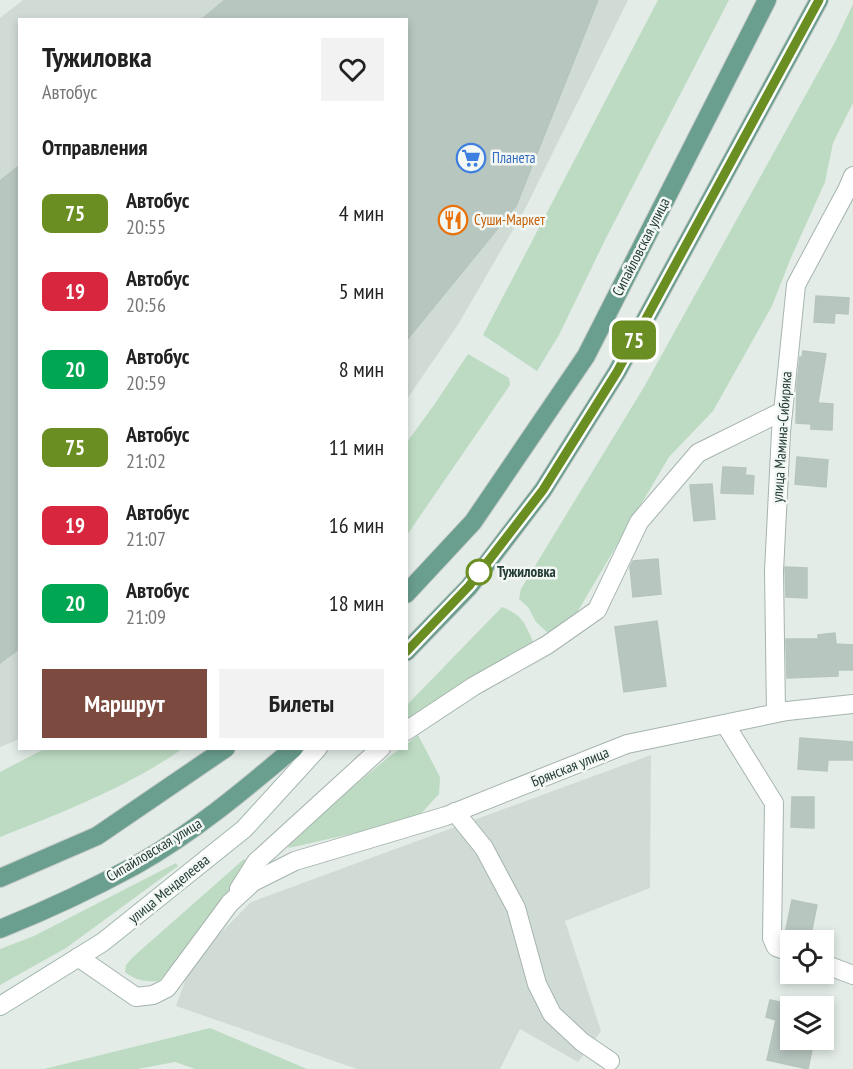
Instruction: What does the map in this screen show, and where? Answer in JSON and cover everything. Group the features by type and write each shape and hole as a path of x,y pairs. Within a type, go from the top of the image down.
{"main road":[{"name":"Сипайловская улица","path":"408,592 473,522 586,356 767,0"},
{"path":"408,650 469,586 543,490 617,372 819,0"},
{"path":"0,878 97,836 223,750"},
{"name":"Сипайловская улица","path":"0,929 60,904 138,864 219,810 292,750"}],"street":[{"name":"улица Мамина-Сибиряка","path":"776,713 774,571 783,411 796,285 851,186"},
{"path":"408,730 474,686 547,645 597,610 639,522 698,453 783,411"},
{"name":"Брянская улица","path":"230,903 253,882 295,861 455,813 627,744 776,713 853,704"},
{"path":"724,724 774,803 772,938 776,947 780,948"},
{"name":"улица Менделеева","path":"0,1006 103,942 244,829 316,750"},
{"path":"78,957 136,997 153,995 167,988 230,903 256,862 379,750"},
{"path":"455,813 484,848 516,908 537,984 552,1014 582,1042 610,1061"},
{"path":"834,968 853,975"}],"shaded area":[{"name":"Планета","path":"23,0 628,0 525,209 459,323 408,398 408,18 18,18 18,740 0,747 0,18"},
{"path":"651,755 650,888 565,921 601,1031 578,1062 520,1029 500,1069 357,1069 176,1006 192,962 251,902"}],"green space":[{"path":"658,0 729,0 606,238 559,335 537,371 483,335"},
{"path":"853,4 853,103 833,143 825,182 772,306 713,411 669,457 572,621 549,634 536,622 528,607 519,599 521,589 644,387 835,42"},
{"path":"468,354 509,378 510,385 408,534 408,441"},
{"path":"502,607 519,617 525,625 534,643 408,719 408,704"},
{"path":"418,735 440,777 439,794 416,819 289,848 287,841 390,756 399,750 408,750 408,743"},
{"path":"42,750 180,750 139,776 71,808 0,837 0,772"},
{"path":"244,859 248,862 222,904 159,981 141,980 125,972 126,965 133,957"},
{"path":"176,863 178,866 66,948 0,985 0,949 34,936"},
{"path":"210,1028 307,1069 195,1069 175,1062 138,1069 44,1069"}],"building":[{"name":"Планета","path":"225,0 598,0 516,206 408,339 408,18 203,18"},
{"path":"18,167 18,650 0,663 0,181"},
{"path":"816,296 849,298 848,314 835,313 834,323 814,322"},
{"path":"803,351 826,354 818,403 833,404 832,430 811,429 811,424 796,423 797,384 800,357"},
{"path":"797,457 828,460 826,487 795,484"},
{"path":"723,467 746,468 745,475 754,476 753,494 721,493"},
{"path":"712,484 715,519 694,521 690,485"},
{"path":"658,559 661,594 633,597 630,567 633,561"},
{"path":"785,567 807,568 807,598 786,597"},
{"path":"657,621 666,686 624,692 615,627"},
{"path":"835,633 836,644 853,645 853,670 838,670 838,676 787,678 786,639 818,639 818,635"},
{"path":"800,738 853,742 853,760 828,760 827,771 798,769"},
{"path":"792,797 814,797 814,828 791,827"},
{"path":"792,900 817,905 812,930 786,930"},
{"path":"770,1000 780,1002 780,1050 812,1050 808,1069 767,1060 776,1020 766,1017"}],"bus line":[{"name":"75","path":"408,650 469,586 543,490 617,372 819,0"}],"place":[{"name":"Планета","path":"471,158"},
{"name":"Суши-Маркет","path":"453,220"},
{"name":"Тужиловка","path":"479,572"}]}
